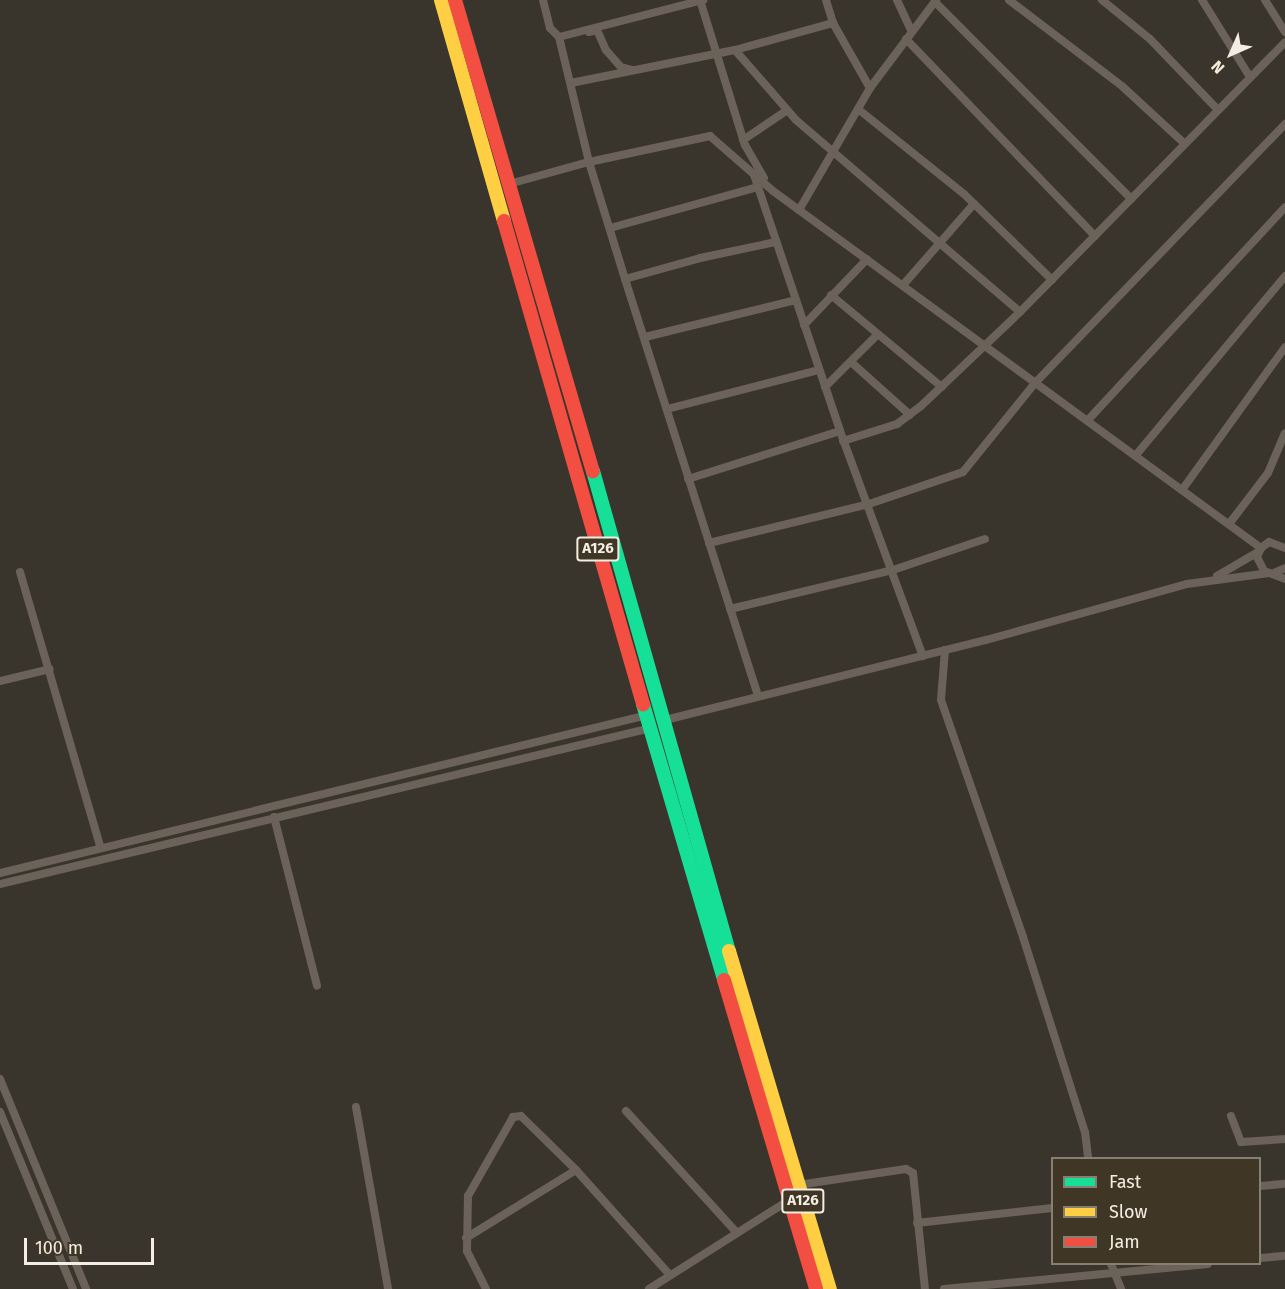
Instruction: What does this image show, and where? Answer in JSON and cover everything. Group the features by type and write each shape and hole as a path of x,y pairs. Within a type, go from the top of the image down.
{"highway":[{"name":"A126","path":"441,0 651,728 765,1095"},
{"name":"A126","path":"455,0 665,720 765,1095 789,1200 816,1289"},
{"name":"A126","path":"770,1115 798,1185 830,1289"}],"street":[{"path":"543,0 550,28 558,37 589,162 625,279 758,695"},
{"path":"558,37 701,0 743,140 773,190"},
{"path":"826,0 833,23 870,88"},
{"path":"897,0 909,36 1095,236"},
{"path":"1009,0 1123,87 1185,144"},
{"path":"1102,0 1150,39 1218,110"},
{"path":"1202,0 1250,77"},
{"path":"1265,0 1285,32"},
{"path":"799,210 870,88 936,1 1131,199"},
{"path":"571,83 718,54 833,23"},
{"path":"558,37 597,30 606,50 621,67 635,70"},
{"path":"843,441 876,432 910,415 942,387 1052,280 1285,42"},
{"path":"735,50 786,111 1020,312"},
{"path":"858,109 974,204 1052,280"},
{"path":"743,140 786,111"},
{"path":"709,543 869,504 963,472 1036,382 1285,124"},
{"path":"508,184 589,162 710,136 799,210 1228,524 1259,550 1260,567 1285,579"},
{"path":"753,172 843,441 869,504 923,656"},
{"path":"610,228 758,187"},
{"path":"903,285 974,204"},
{"path":"1088,420 1228,264 1285,207"},
{"path":"625,279 777,242"},
{"path":"804,325 867,259"},
{"path":"1136,456 1285,276"},
{"path":"831,295 942,387"},
{"path":"645,338 796,300"},
{"path":"825,387 878,335"},
{"path":"1182,490 1285,347"},
{"path":"851,362 910,415"},
{"path":"667,409 819,370"},
{"path":"688,479 840,431"},
{"path":"1228,524 1268,473 1285,433"},
{"path":"1214,578 1285,535"},
{"path":"730,609 893,570 985,539"},
{"path":"1275,542 1285,548"},
{"path":"665,720 758,695 923,656 1214,578 1272,573 1285,568"},
{"path":"20,572 100,846"},
{"path":"945,650 941,700 1023,937 1085,1132 1088,1157"},
{"path":"0,681 50,669"},
{"path":"0,873 100,846 648,714"},
{"path":"0,884 651,728"},
{"path":"273,817 317,986"},
{"path":"0,1079 86,1289"},
{"path":"356,1107 388,1289"},
{"path":"626,1111 737,1233"},
{"path":"0,1112 73,1289"},
{"path":"486,1289 467,1251 468,1196 513,1117 521,1116 576,1170 670,1275"},
{"path":"1231,1116 1241,1142 1285,1139"},
{"path":"798,1185 906,1169 913,1173 925,1289"},
{"path":"466,1238 576,1170"},
{"path":"1261,1186 1285,1184"},
{"path":"650,1289 789,1200"},
{"path":"917,1222 1051,1208"},
{"path":"1261,1258 1285,1256"},
{"path":"1112,1265 1121,1289"},
{"path":"944,1289 985,1287 1191,1265"}],"traffic: fast":[{"path":"593,471 729,951"},
{"path":"643,704 724,980"}],"traffic: slow":[{"path":"441,0 504,221"},
{"path":"729,951 830,1289"}],"traffic: jam":[{"path":"455,0 593,471"},
{"path":"504,221 643,704"},
{"path":"724,980 816,1289"}]}
